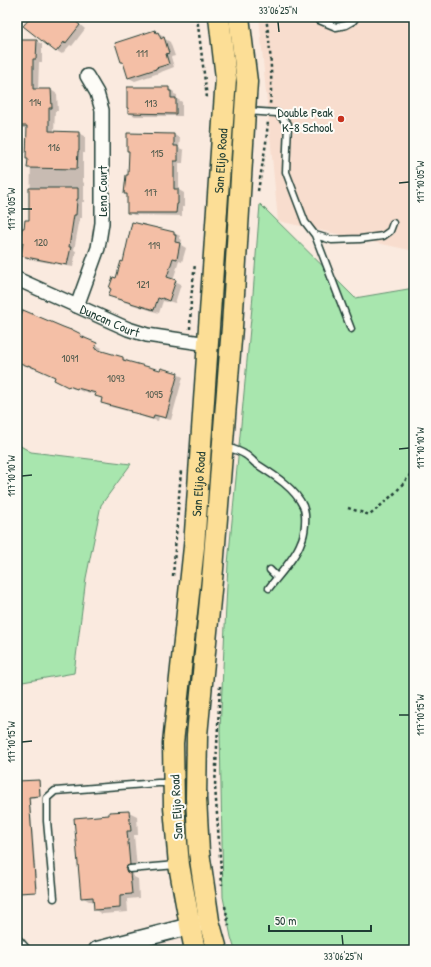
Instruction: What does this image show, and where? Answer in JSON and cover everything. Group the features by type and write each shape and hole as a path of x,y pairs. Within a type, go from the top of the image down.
{"main road":[{"name":"San Elijo Road","path":"195,950 179,865 174,807 173,743 194,547 226,78 219,17"},
{"name":"San Elijo Road","path":"217,950 209,921 200,852 196,798 197,735 213,569 232,327 247,82 239,17"},
{"path":"174,783 183,791 186,800 188,839 192,846 200,852"}],"street":[{"name":"Lena Court","path":"77,306 98,248 102,223 102,110 97,93 87,76"},
{"name":"Duncan Court","path":"17,279 128,329 147,335 208,344"},
{"path":"97,950 209,921"},
{"path":"17,943 23,950"}],"lane":[{"path":"318,17 319,20 336,27 346,25 353,21 356,17"},
{"path":"245,111 277,113 288,124 286,172 305,222 315,235 351,329"},
{"path":"315,235 332,240 383,236 390,231 393,223"},
{"path":"222,446 247,455 254,462 275,475 295,494 303,507 305,520 304,533 301,543 269,588"},
{"path":"270,570 277,577"},
{"path":"54,898 47,821 47,798 55,792 158,783 174,783"},
{"path":"130,869 179,865"}],"path":[{"path":"257,198 266,144 271,91 269,37 266,17"},
{"path":"348,508 370,515 396,492 414,470"},
{"path":"220,685 215,786 222,887"},
{"path":"225,904 230,930"}],"shaded area":[{"name":"Double Peak K-8 School","path":"259,17 414,17 414,251 278,221"}],"green space":[{"path":"260,204 355,298 414,288 414,950 235,950 231,937 223,897 220,730 228,564"},
{"path":"17,444 31,452 131,464 101,505 86,578 74,673 17,683"}],"building":[{"path":"31,17 70,17 80,25 65,44 64,42 56,52 23,26"},
{"path":"155,30 156,33 158,32 161,39 164,37 169,53 166,54 169,64 128,78 115,43"},
{"path":"17,40 37,40 36,59 33,59 33,89 51,89 52,108 49,108 49,131 79,132 77,169 27,168 27,126 17,126"},
{"path":"127,87 169,87 169,91 171,91 171,98 176,98 176,114 128,113"},
{"path":"127,133 174,134 174,146 178,146 178,161 174,161 174,189 178,189 178,204 176,213 127,213 127,194 124,194 126,175 128,175 129,151 127,151"},
{"path":"29,188 78,188 76,215 74,215 69,247 71,247 67,265 21,256 23,243 19,243 22,228 24,228 25,220 29,220"},
{"path":"132,222 174,232 174,235 176,235 175,242 180,243 177,259 173,258 167,277 176,280 169,301 158,298 154,310 108,296 113,277 116,278 121,261 123,262"},
{"path":"23,310 81,334 80,336 97,343 95,349 123,357 123,360 160,370 161,368 178,373 166,418 154,415 153,419 101,403 102,398 95,396 96,393 68,387 54,380 55,377 28,365 17,362 17,325"},
{"path":"39,780 40,796 29,797 36,892 19,893 17,866 17,781"},
{"path":"129,811 131,831 127,831 130,865 127,866 126,869 127,872 130,873 132,894 120,895 120,908 94,910 93,897 81,898 74,818 109,815 109,812"}],"place":[{"name":"Double Peak K-8 School","path":"341,119"}]}
